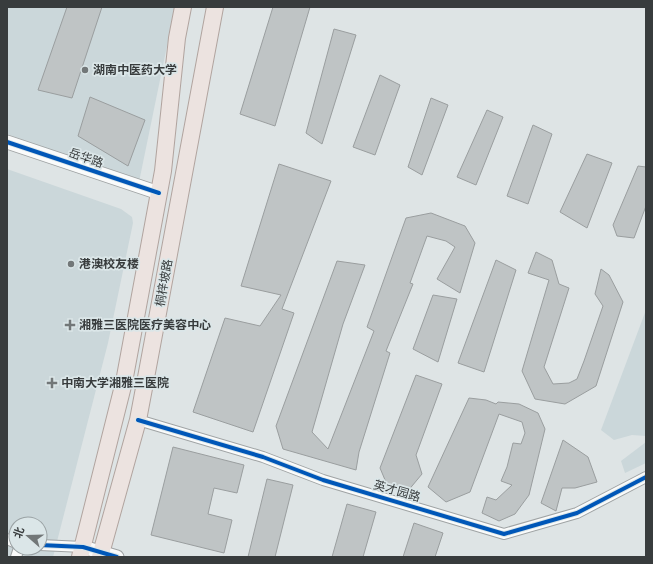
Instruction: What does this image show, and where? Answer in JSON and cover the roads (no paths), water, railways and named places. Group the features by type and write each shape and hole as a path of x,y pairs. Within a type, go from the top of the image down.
{"main road":[{"name":"桐梓坡路","path":"82,552 124,382 159,194 163,170 177,38 183,7"},
{"name":"桐梓坡路","path":"101,554 138,420 214,7"}],"street":[{"name":"岳华路","path":"7,142 159,194"},
{"name":"英才园路","path":"138,420 263,458 323,480 504,534 577,513 646,477"},
{"path":"48,546 117,557"}],"place":[{"name":"湖南中医药大学","path":"85,70"},
{"name":"港澳校友楼","path":"71,264"},
{"name":"湘雅三医院医疗美容中心","path":"70,325"},
{"name":"中南大学湘雅三医院","path":"52,383"}]}
